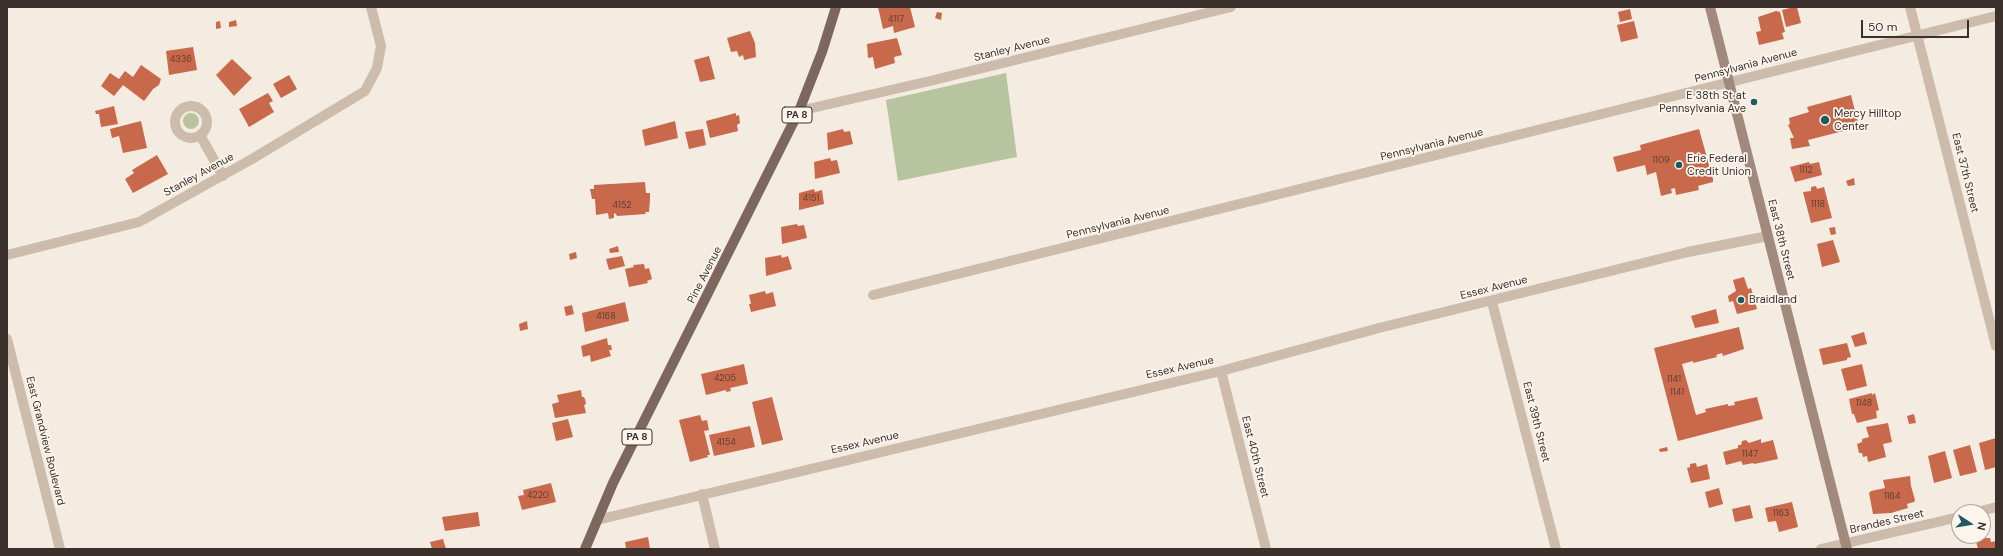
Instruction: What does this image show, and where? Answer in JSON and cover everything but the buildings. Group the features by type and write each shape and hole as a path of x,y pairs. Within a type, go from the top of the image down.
{"main road":[{"name":"Pine Avenue","path":"585,549 613,483 799,111 822,52 836,7"},
{"name":"East 38th Street","path":"1710,7 1846,546"}],"street":[{"name":"Stanley Avenue","path":"7,255 139,222 223,176 365,91 377,68 381,46 371,7"},
{"name":"Stanley Avenue","path":"799,111 930,81 1231,7"},
{"name":"East 37th Street","path":"1910,7 1996,346"},
{"name":"Pennsylvania Avenue","path":"874,295 1729,84 1996,16"},
{"path":"200,135 223,176"},
{"name":"Essex Avenue","path":"597,520 1221,371 1322,343 1492,302 1688,252 1768,236"},
{"name":"East 39th Street","path":"1492,302 1556,549"},
{"name":"East Grandview Boulevard","path":"7,339 60,549"},
{"name":"East 40th Street","path":"1221,371 1266,549"},
{"path":"702,494 715,549"},
{"name":"Brandes Street","path":"1821,549 1846,546 1951,519"}],"green space":[{"path":"1006,73 1017,157 898,181 886,100"},
{"path":"191,113 197,115 199,121 197,127 191,129 185,127 183,121 185,115"}],"place":[{"name":"E 38th St at Pennsylvania Ave","path":"1754,102"},
{"name":"Mercy Hilltop Center","path":"1825,120"},
{"name":"Erie Federal Credit Union","path":"1679,165"},
{"name":"Braidland","path":"1741,300"}]}
